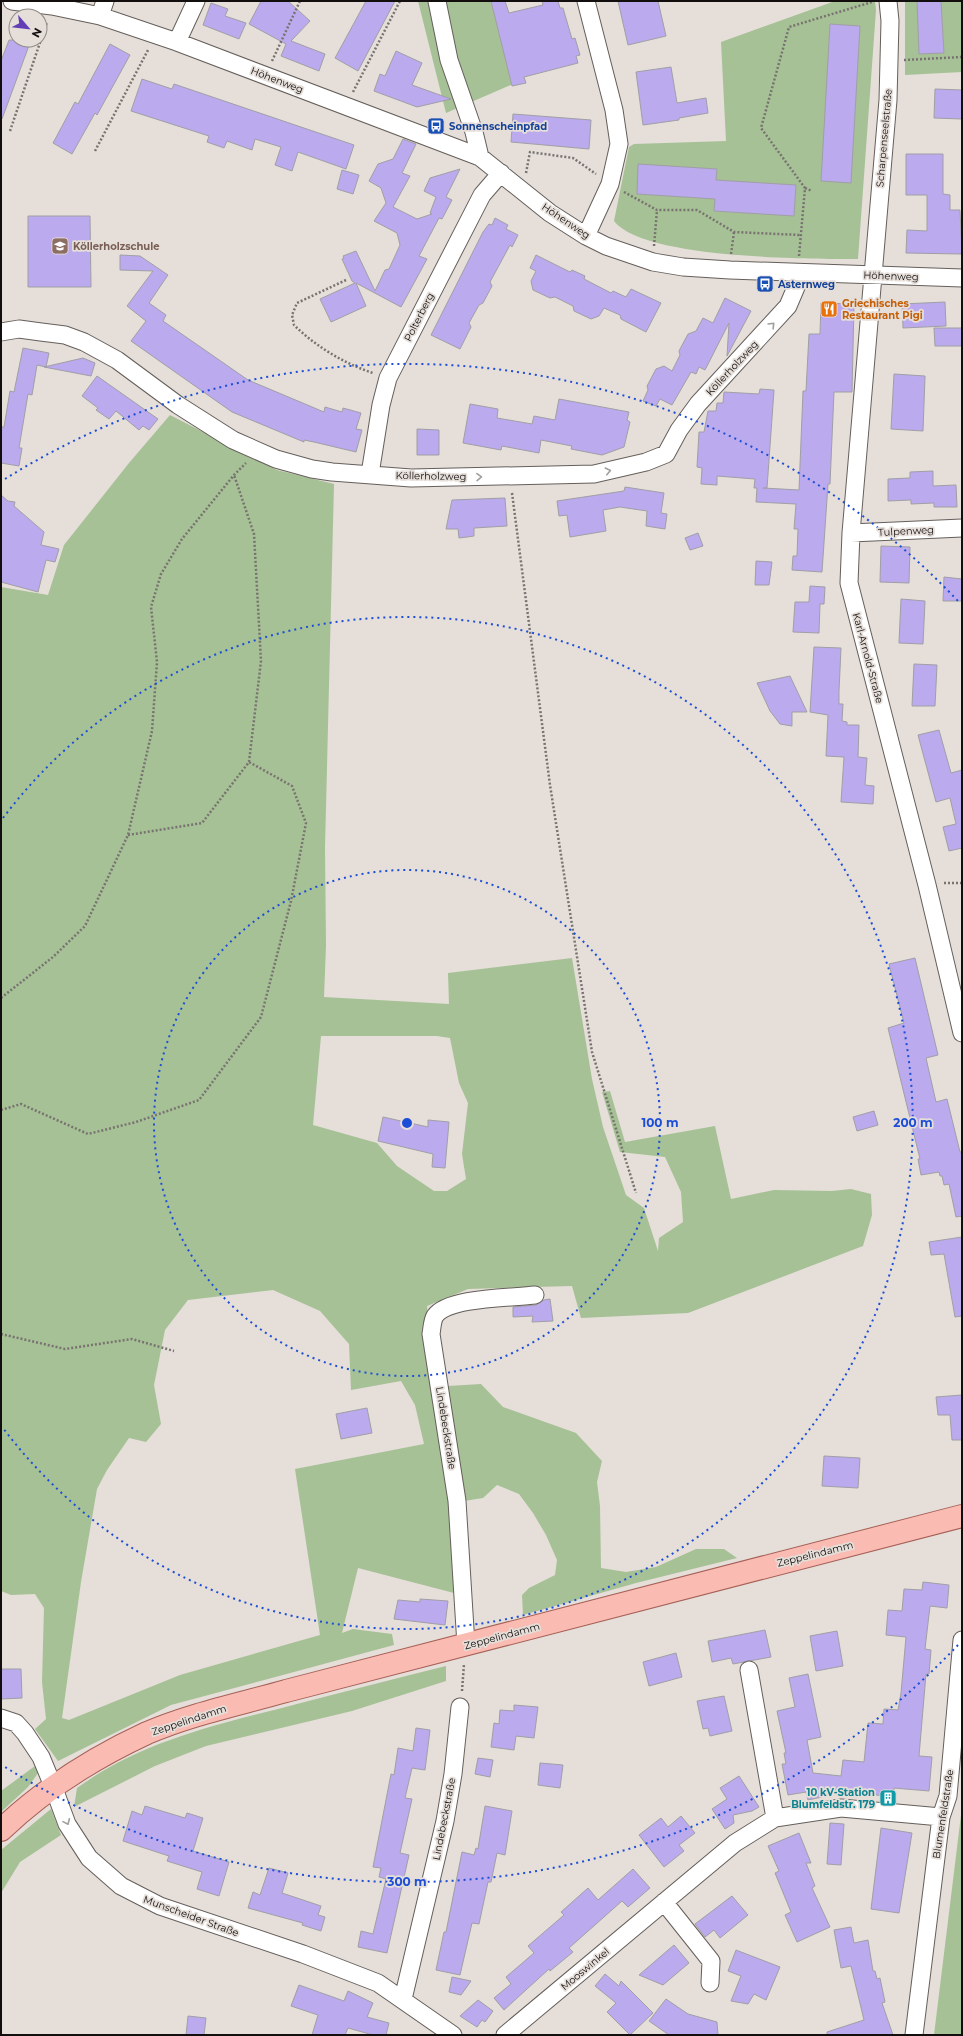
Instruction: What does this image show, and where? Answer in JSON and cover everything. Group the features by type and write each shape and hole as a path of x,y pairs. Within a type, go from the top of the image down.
{"main road":[{"name":"Zeppelindamm","path":"1,1830 19,1812 74,1772 148,1733 218,1709 962,1516"}],"street":[{"name":"Höhenweg","path":"12,1 52,6 103,8 156,35 480,157 522,189 550,213 586,236 606,246 653,262 683,267 730,270 962,278"},
{"path":"177,42 196,1"},
{"path":"437,1 449,60 474,132 480,157"},
{"path":"586,1 617,126 619,144 610,184 586,236"},
{"name":"Scharpenseelstraße","path":"872,275 890,60 890,21 888,1"},
{"name":"Polterberg","path":"370,474 381,404 388,378 482,195 501,173"},
{"name":"Köllerholzweg","path":"1,332 19,329 48,333 84,342 117,360 211,428 257,452 312,469 411,478 594,474 646,462 666,454 679,430 698,404 788,306 800,273"},
{"name":"Karl-Arnold-Straße","path":"872,275 851,533 849,583 927,885 962,1033"},
{"name":"Tulpenweg","path":"851,533 962,528"},
{"name":"Lindebeckstraße","path":"466,1645 457,1501 432,1334 435,1317 445,1308 464,1302 535,1295"},
{"name":"Blumenfeldstraße","path":"914,2035 941,1817 948,1796 962,1640"},
{"path":"749,1670 775,1818"},
{"name":"Lindebeckstraße","path":"403,1999 445,1821 453,1774 460,1707"},
{"name":"Munscheider Straße","path":"1,1718 16,1723 25,1733 41,1757 67,1824 88,1858 121,1886 160,1906 303,1954 378,1983 453,2035"},
{"name":"Mooswinkel","path":"505,2035 734,1843 775,1818 841,1808 941,1817"},
{"path":"664,1902 711,1961 710,1983"}],"path":[{"path":"266,76 300,1"},
{"path":"346,107 400,1"},
{"path":"812,191 805,188 761,128 789,27 875,1"},
{"path":"10,131 52,6"},
{"path":"95,151 156,35"},
{"path":"890,60 962,57"},
{"path":"522,189 530,152 573,158 610,184 657,210 697,210 734,232 800,235"},
{"path":"800,273 800,235 805,188"},
{"path":"653,262 657,210"},
{"path":"730,270 734,232"},
{"path":"346,280 297,303 292,314 294,325 316,343 360,369 388,378"},
{"path":"1,998 53,957 85,926 128,835 152,731 157,662 151,607 161,574 182,539 234,475 257,452"},
{"path":"128,835 202,823 249,762 261,653 254,534 234,475"},
{"path":"509,476 550,785 592,1052 636,1192"},
{"path":"1,1110 20,1104 88,1134 136,1122 199,1100 261,1017 291,901 306,823 292,786 249,762"},
{"path":"1,1334 65,1349 132,1339 174,1351"},
{"path":"460,1707 466,1645"}],"green space":[{"path":"418,1 492,1 513,84 446,113"},
{"path":"835,1 875,1 876,10 858,259 767,257 691,250 657,243 631,234 614,221 629,147 634,144 726,141 721,42"},
{"path":"905,1 962,1 962,72 905,75"},
{"path":"170,415 277,470 334,484 325,848 326,946 324,997 449,1004 448,973 572,958 592,1079 603,1127 626,1195 644,1208 658,1251 659,1238 683,1222 681,1192 665,1157 620,1152 602,1092 610,1091 625,1142 715,1126 731,1199 774,1190 832,1191 851,1189 871,1194 872,1215 863,1246 688,1313 581,1318 572,1286 468,1289 427,1306 433,1374 448,1386 481,1384 503,1407 576,1433 602,1461 597,1482 600,1506 601,1568 626,1572 656,1567 696,1549 724,1549 737,1558 636,1583 523,1615 522,1595 529,1588 555,1575 557,1560 546,1535 533,1513 519,1494 497,1485 483,1498 464,1501 468,1593 454,1593 358,1568 342,1633 353,1629 392,1634 394,1645 171,1705 58,1761 35,1729 46,1719 42,1682 44,1608 35,1594 11,1595 1,1591 1,587 48,595 64,545 129,463","holes":["321,1036 437,1036 450,1038 459,1083 468,1103 462,1154 466,1179 447,1191 434,1191 397,1166 377,1143 313,1125","273,1290 320,1311 349,1344 351,1390 401,1381 415,1405 424,1444 295,1469 320,1635 180,1675 69,1720 62,1718 81,1582 97,1489 107,1470 129,1438 146,1442 161,1424 154,1385 165,1330 188,1300"]},
{"path":"446,1666 446,1681 352,1711 206,1746 155,1766 74,1807 77,1788 100,1773 148,1748 199,1730"},
{"path":"35,1766 38,1773 28,1787 1,1812 1,1791"},
{"path":"962,1807 962,2035 934,2035"},
{"path":"51,1809 61,1835 20,1862 1,1893 1,1850"}],"building":[{"path":"261,1 288,1 310,21 291,41 325,54 319,71 281,56 286,44 249,24"},
{"path":"366,1 395,1 358,71 335,58"},
{"path":"491,1 505,1 509,13 543,5 542,1 558,1 560,8 563,8 572,39 575,38 580,55 576,56 578,63 524,77 526,83 512,86"},
{"path":"618,1 658,1 666,36 628,45"},
{"path":"917,1 941,1 944,53 919,54"},
{"path":"211,3 228,9 225,16 246,23 239,39 203,25"},
{"path":"830,24 860,26 851,183 821,181"},
{"path":"8,43 8,48 28,48 2,119 1,119 1,61"},
{"path":"110,44 130,55 97,115 95,113 72,154 53,143 75,102 78,104"},
{"path":"396,51 422,63 412,85 451,99 417,107 374,91 380,74 385,76"},
{"path":"671,67 677,103 706,98 708,113 679,118 679,120 643,125 636,72"},
{"path":"142,79 172,89 174,84 354,145 346,169 298,152 292,171 275,165 281,147 255,139 252,150 227,141 224,148 207,142 209,136 131,111"},
{"path":"935,89 962,90 962,119 934,118"},
{"path":"513,114 591,120 589,149 511,142"},
{"path":"403,139 416,144 402,173 410,176 393,207 417,219 432,214 430,213 436,197 424,191 430,178 460,169 446,197 452,200 442,219 439,218 419,256 427,259 401,307 356,283 366,306 331,322 320,299 355,283 352,281 342,259 344,258 343,256 356,251 375,291 385,270 389,269 400,245 397,233 374,221 386,203 381,188 369,181 378,164 393,159"},
{"path":"906,154 943,154 943,194 950,195 950,210 960,210 962,254 906,253 907,230 927,231 927,195 906,195"},
{"path":"638,164 717,169 716,180 796,185 794,216 714,211 715,199 637,194"},
{"path":"342,170 359,175 353,194 337,189"},
{"path":"28,216 90,216 91,287 28,287"},
{"path":"495,218 508,225 506,229 518,235 512,247 510,245 490,282 492,286 483,303 479,305 469,323 471,327 460,349 431,335 483,232 489,224 492,225"},
{"path":"120,255 140,256 168,275 149,303 166,315 163,321 248,380 324,412 325,407 342,412 343,408 361,413 356,429 362,430 356,452 304,440 304,442 232,412 131,341 146,321 127,306 153,271 120,270"},
{"path":"536,255 570,272 572,270 585,276 584,279 611,293 613,291 626,297 631,289 661,303 646,332 621,319 620,315 604,308 599,316 591,319 574,311 573,306 555,297 550,298 533,290 531,281 536,271 530,268"},
{"path":"725,298 751,311 727,356 729,323 705,370 699,367 696,374 691,372 672,405 660,399 656,406 643,401 648,390 647,386 656,369 664,366 672,371 680,355 679,351 688,334 696,331 703,318 713,323"},
{"path":"945,302 946,326 903,328 902,304"},
{"path":"821,303 854,304 852,392 834,392 830,484 828,484 822,572 792,570 793,556 797,556 798,529 794,529 796,504 756,502 757,488 754,488 755,479 717,476 717,485 701,484 702,468 697,467 699,432 704,432 708,411 716,411 717,403 723,403 724,392 759,394 760,389 774,390 767,488 763,488 799,490 803,391 806,391 809,334 820,334"},
{"path":"934,328 962,328 962,346 935,346"},
{"path":"23,348 49,353 46,367 37,365 32,395 28,394 19,448 22,448 19,466 1,463 1,427 4,427 10,391 14,392"},
{"path":"83,358 95,363 91,376 44,367"},
{"path":"894,374 925,376 923,431 891,429"},
{"path":"97,376 158,419 149,430 143,426 139,430 116,411 109,419 96,410 98,408 82,396"},
{"path":"559,399 629,412 627,420 630,422 624,447 602,455 571,449 572,446 541,440 539,453 502,446 501,450 463,443 470,404 498,409 497,418 532,424 534,416 555,420"},
{"path":"417,429 439,430 439,455 417,455"},
{"path":"933,471 933,486 956,485 957,507 934,507 934,503 911,504 911,500 888,501 888,479 910,478 910,472"},
{"path":"625,487 664,493 661,513 667,514 665,529 646,526 647,511 620,507 603,510 606,531 570,537 567,515 559,516 557,501 624,491"},
{"path":"1,495 8,501 15,502 14,506 44,532 41,545 59,549 55,562 46,560 38,592 1,582"},
{"path":"505,498 507,526 474,528 474,536 459,538 458,529 446,529 452,500"},
{"path":"698,533 703,546 690,550 685,538"},
{"path":"881,546 910,547 909,583 880,582"},
{"path":"756,561 772,562 769,585 755,585"},
{"path":"944,577 962,579 962,601 943,601"},
{"path":"810,586 825,587 824,604 820,604 819,633 793,632 795,602 809,602"},
{"path":"901,599 925,601 923,644 899,643"},
{"path":"814,647 841,648 839,704 843,704 842,721 847,722 847,725 859,725 858,757 867,758 865,785 874,786 873,804 841,802 844,757 826,756 828,715 810,712"},
{"path":"914,664 937,665 935,706 912,706"},
{"path":"790,676 807,712 792,712 792,726 780,724 770,711 757,683"},
{"path":"939,730 951,773 962,770 962,848 949,851 943,827 956,824 950,798 936,802 918,735"},
{"path":"915,958 938,1055 926,1058 936,1102 947,1099 960,1152 962,1152 962,1216 956,1217 949,1184 944,1185 942,1176 940,1176 939,1172 921,1175 918,1159 920,1159 888,1028 904,1023 889,964"},
{"path":"874,1111 878,1125 857,1131 853,1117"},
{"path":"383,1117 428,1127 428,1120 449,1122 445,1168 432,1167 433,1154 378,1141"},
{"path":"962,1237 962,1316 955,1317 944,1254 931,1255 929,1242"},
{"path":"550,1299 553,1321 532,1322 533,1316 513,1317 513,1307 536,1305 544,1300"},
{"path":"962,1395 962,1440 952,1440 950,1415 938,1415 936,1397"},
{"path":"367,1408 372,1433 341,1439 336,1414"},
{"path":"824,1456 860,1458 858,1488 822,1486"},
{"path":"923,1582 949,1585 947,1608 930,1606 925,1649 931,1650 929,1674 926,1674 919,1756 932,1757 929,1791 894,1788 893,1797 820,1788 822,1797 808,1800 806,1792 788,1795 782,1764 786,1764 784,1753 786,1753 777,1711 795,1707 789,1678 808,1674 821,1737 807,1740 813,1773 841,1776 843,1760 864,1762 868,1723 883,1724 884,1709 898,1710 901,1693 906,1637 886,1635 888,1610 902,1611 904,1589 922,1590"},
{"path":"420,1599 448,1601 445,1625 394,1619 398,1600 420,1602"},
{"path":"765,1630 771,1657 733,1664 731,1658 712,1662 708,1641"},
{"path":"837,1631 843,1666 816,1671 810,1636"},
{"path":"676,1653 682,1677 649,1686 643,1662"},
{"path":"1,1669 21,1669 22,1698 1,1699"},
{"path":"724,1696 732,1731 710,1736 708,1728 703,1729 697,1701"},
{"path":"514,1705 538,1707 534,1738 516,1736 514,1750 491,1747 494,1723 499,1724 500,1710 514,1711"},
{"path":"416,1728 430,1730 425,1770 412,1768 405,1798 412,1799 400,1853 409,1855 387,1953 358,1947 361,1931 373,1934 386,1879 379,1877 381,1868 373,1867 391,1774 394,1775 398,1748 413,1751"},
{"path":"478,1758 493,1760 490,1777 475,1774"},
{"path":"540,1763 563,1765 560,1788 538,1785"},
{"path":"739,1776 759,1807 752,1811 733,1815 734,1823 725,1829 712,1809 727,1799 720,1788"},
{"path":"145,1806 185,1818 187,1813 203,1818 193,1851 229,1862 219,1896 197,1889 202,1872 167,1861 169,1856 123,1841 132,1811 142,1815"},
{"path":"485,1806 512,1811 505,1855 497,1853 491,1882 488,1882 479,1924 472,1923 460,1975 436,1970 444,1932 446,1932 462,1852 474,1855 476,1848 478,1849"},
{"path":"681,1816 695,1833 679,1845 684,1851 664,1867 639,1835 661,1818 668,1827"},
{"path":"830,1823 844,1824 841,1865 827,1864"},
{"path":"881,1828 912,1833 899,1913 871,1909"},
{"path":"799,1833 811,1863 806,1863 815,1886 812,1888 830,1927 797,1942 785,1915 791,1912 775,1873 779,1871 768,1846"},
{"path":"269,1868 288,1873 282,1893 321,1906 318,1915 325,1917 321,1931 302,1925 303,1923 248,1908 253,1892 260,1895"},
{"path":"633,1869 650,1888 628,1907 622,1901 569,1948 573,1952 550,1971 549,1969 504,2010 494,1998 511,1984 506,1977 534,1953 528,1946 564,1915 561,1912 588,1888 598,1900"},
{"path":"732,1896 748,1915 720,1938 714,1930 705,1937 695,1924"},
{"path":"851,1927 854,1943 868,1940 873,1971 875,1971 877,1979 880,1978 885,2002 882,2003 893,2035 827,2035 827,2032 864,2020 851,1966 841,1968 834,1930"},
{"path":"674,1945 689,1963 663,1985 639,1975"},
{"path":"736,1950 780,1967 766,2000 754,1994 748,2004 731,2001 741,1976 728,1971"},
{"path":"605,1974 619,1986 621,1981 653,2013 630,2035 607,2012 616,2003 595,1986"},
{"path":"452,1977 471,1981 461,1995 449,1992"},
{"path":"299,1985 344,2001 348,1991 373,2003 367,2017 389,2023 386,2035 373,2035 348,2028 345,2035 312,2035 318,2015 291,2006"},
{"path":"666,1999 688,2014 717,2022 718,2035 669,2035 649,2021"},
{"path":"478,2000 493,2011 485,2022 482,2020 477,2027 460,2016"},
{"path":"188,2016 206,2018 204,2035 186,2035"}],"place":[{"name":"Sonnenscheinpfad","path":"436,126"},
{"name":"Köllerholzschule","path":"60,246"},
{"name":"Asternweg","path":"765,284"},
{"name":"Griechisches Restaurant Pigi","path":"829,309"},
{"name":"10 kV-Station Blumfeldstr. 179","path":"888,1798"}]}
